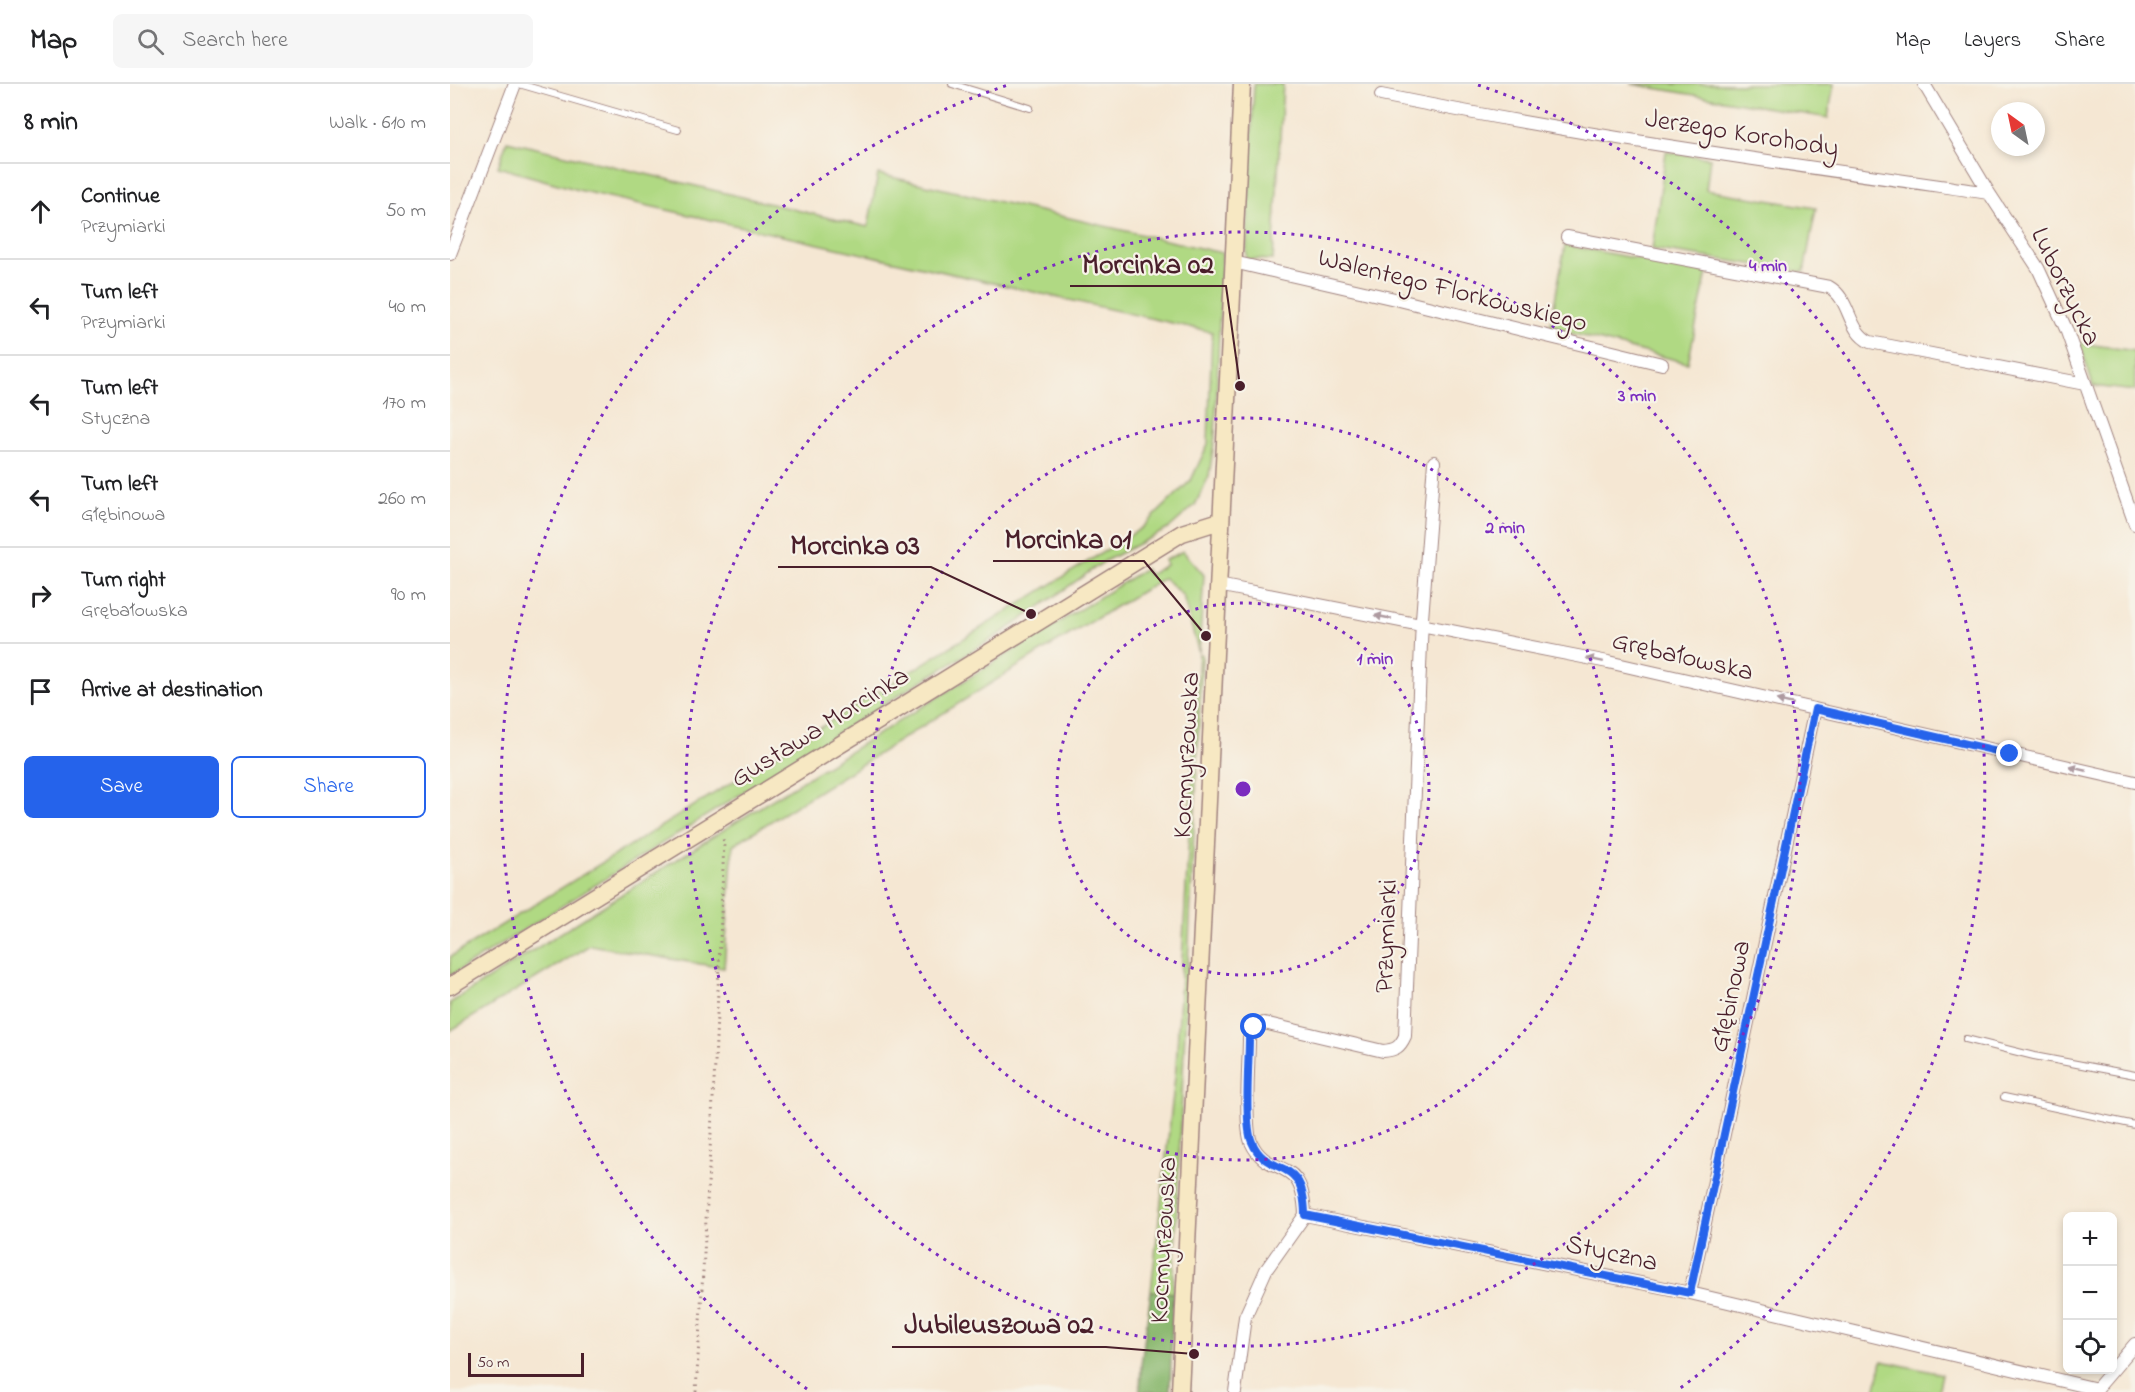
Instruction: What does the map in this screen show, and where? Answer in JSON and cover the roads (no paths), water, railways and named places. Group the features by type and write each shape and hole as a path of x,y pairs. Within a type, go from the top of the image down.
{"main road":[{"name":"Kocmyrzowska","path":"1180,1392 1242,84"},
{"name":"Gustawa Morcinka","path":"450,986 1182,533 1220,521"}],"street":[{"path":"450,254 453,234 517,84"},
{"name":"Luborzycka","path":"1924,84 1989,193 2038,268 2066,329 2085,384 2129,491 2135,524"},
{"name":"Jerzego Korohody","path":"1381,95 1453,110 1723,154 1989,193"},
{"path":"1567,237 1824,285 1836,291 1856,330 1870,342 2085,384"},
{"name":"Walentego Florkowskiego","path":"1233,262 1395,298 1662,364"},
{"name":"Przymiarki","path":"1305,1215 1305,1194 1299,1181 1287,1170 1266,1160 1251,1142 1248,1124 1249,1039 1254,1027 1264,1023 1383,1051 1394,1050 1405,1036 1422,624 1434,462"},
{"name":"Grębałowska","path":"1218,585 1596,660 2135,782"},
{"name":"Głębinowa","path":"1690,1293 1815,709"},
{"path":"1235,1392 1245,1317 1266,1270 1305,1215"},
{"name":"Styczna","path":"1305,1215 1690,1293 2095,1390"},
{"path":"2095,1390 2135,1344"}],"lane":[{"path":"517,84 678,130"},
{"path":"952,84 1030,108"},
{"path":"1966,1039 2034,1056 2135,1075"},
{"path":"2004,1097 2135,1125"}],"place":[{"name":"Morcinka 02","path":"1240,386"},
{"name":"Morcinka 03","path":"1031,614"},
{"name":"Morcinka 01","path":"1206,636"},
{"name":"Jubileuszowa 02","path":"1194,1354"}]}
